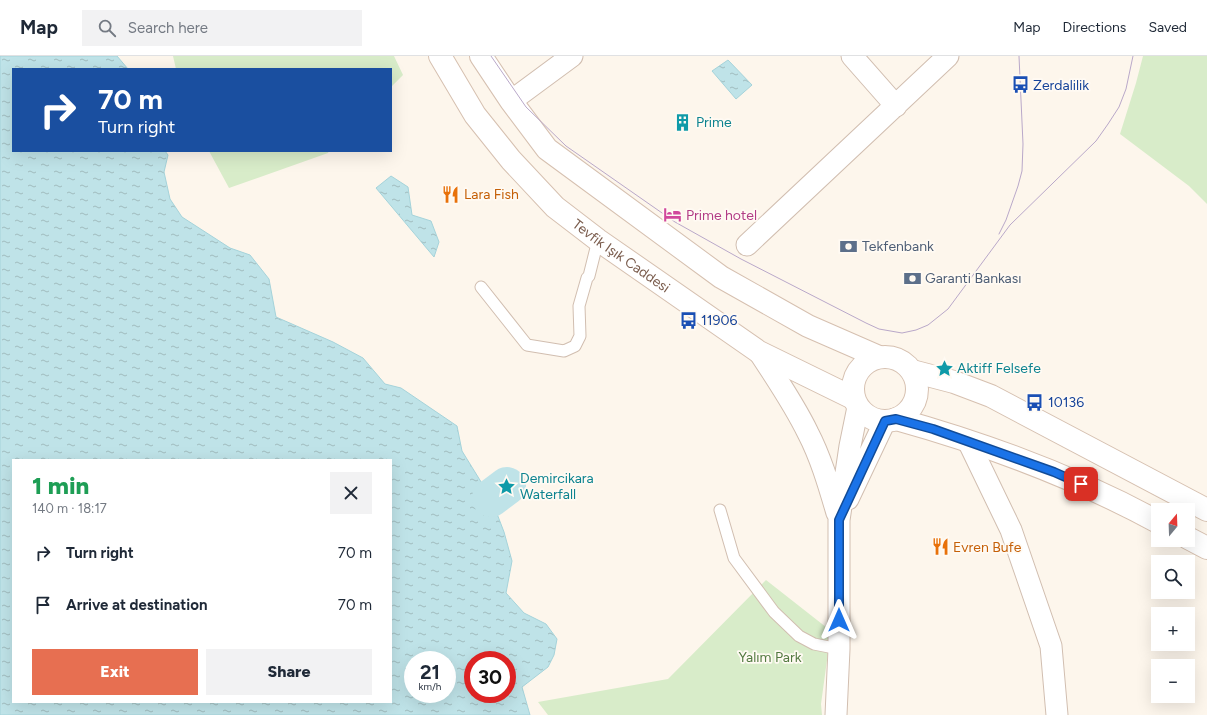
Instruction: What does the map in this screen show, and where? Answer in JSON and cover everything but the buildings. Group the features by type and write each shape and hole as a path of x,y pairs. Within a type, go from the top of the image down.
{"street":[{"name":"Tevfik Işık Caddesi","path":"440,56 475,115 510,160 555,207 598,240 759,352 856,402"},
{"path":"480,56 547,149 721,276 808,326 879,357"},
{"path":"511,101 572,56"},
{"path":"852,56 896,106"},
{"path":"747,245 948,56"},
{"path":"759,352 808,432 825,473 839,520"},
{"path":"836,715 839,649 839,520 856,402 854,380 857,372 870,360 879,357 898,359 906,364 912,371 916,380 917,389 915,399 911,408 904,414 890,420 839,520"},
{"path":"912,371 954,382 991,396 1207,510"},
{"path":"856,402 863,412 876,419 890,420 933,429 1054,472 1121,502 1151,518"},
{"path":"968,441 1011,530 1051,646 1058,715"},
{"path":"1195,542 1207,548"}],"lane":[{"path":"481,287 527,345 564,351 575,346 580,336 578,306 587,278 590,276 598,240"},
{"path":"720,510 734,558 774,612 798,636 814,644 839,649"}],"green space":[{"path":"173,56 394,56 403,75 392,86 392,68 176,68"},
{"path":"1143,56 1207,56 1207,204 1189,186 1120,134"},
{"path":"210,152 328,152 328,153 229,188"},
{"name":"Yalım Park","path":"766,580 831,631 821,704 822,715 548,715 538,702 668,679"}],"water":[{"path":"0,56 117,56 127,68 12,68 12,152 166,152 168,155 164,172 170,199 182,217 230,248 250,255 269,279 276,317 333,342 363,358 385,384 401,388 457,426 462,451 491,498 504,532 512,561 506,593 524,613 546,624 557,639 554,655 548,667 522,687 530,715 0,715"},
{"path":"728,60 752,85 736,99 712,71"},
{"path":"391,176 408,187 412,215 431,221 439,242 434,257 376,188"}],"waterway":[{"path":"491,498 507,486"}],"tram line":[{"path":"491,56 526,107 566,146 675,222 741,259 866,323 879,329 902,333 916,330 928,325 948,309 1010,225 1096,141 1119,107 1126,89 1133,56"},
{"path":"999,234 1006,220 1022,171 1023,144 1019,56"}],"place":[{"name":"Zerdalilik","path":"1020,85"},
{"name":"Prime","path":"683,122"},
{"name":"Lara Fish","path":"451,194"},
{"name":"Prime hotel","path":"673,215"},
{"name":"Tekfenbank","path":"849,246"},
{"name":"Garanti Bankası","path":"912,278"},
{"name":"11906","path":"688,320"},
{"name":"Aktiff Felsefe","path":"944,368"},
{"name":"10136","path":"1035,402"},
{"name":"Demircikara Waterfall","path":"507,486"},
{"name":"Evren Bufe","path":"940,547"}],"route":[{"path":"839,620 839,520 885,421 896,419 933,429 1054,472 1081,484"}]}
